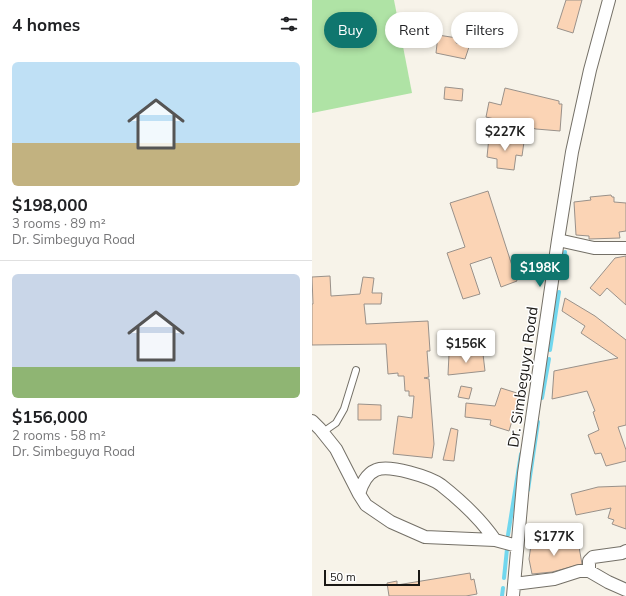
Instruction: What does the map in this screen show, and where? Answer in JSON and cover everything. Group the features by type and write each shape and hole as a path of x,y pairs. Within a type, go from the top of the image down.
{"street":[{"name":"Dr. Simbeguya Road","path":"513,596 524,473 572,152 590,70 609,0"},
{"path":"558,240 594,248 626,248"},
{"path":"312,421 336,449 366,505 381,516 401,527 425,536 473,540 496,540 517,546"},
{"path":"359,494 361,485 367,476 377,469 398,469 419,474 440,484 485,525 496,540"},
{"path":"589,571 589,561 593,557 622,553 626,551"},
{"path":"514,584 554,579 580,571 589,571 626,590"}],"lane":[{"path":"322,432 336,423 344,409 356,370"}],"green space":[{"path":"312,0 394,0 396,12 385,12 385,48 403,48 412,93 312,113"}],"building":[{"path":"566,0 582,0 573,33 557,28"},
{"path":"443,36 451,37 451,48 469,48 465,59 436,53 437,48 443,48"},
{"path":"445,87 463,89 462,101 444,99"},
{"path":"505,88 559,101 559,104 562,104 560,131 536,129 486,117 489,102 501,105"},
{"path":"489,137 524,142 522,156 516,155 514,170 497,168 497,159 487,157"},
{"path":"488,191 517,281 501,287 491,257 470,264 480,294 463,299 447,253 465,247 450,203"},
{"path":"611,195 614,197 614,202 626,203 626,231 619,232 620,238 589,239 589,236 576,235 574,202 591,200 590,197"},
{"path":"626,256 626,305 607,288 600,296 590,288 615,258"},
{"path":"330,276 331,296 360,294 363,277 374,278 372,293 382,293 381,304 364,304 366,324 428,321 430,351 427,351 429,377 424,378 429,379 434,444 432,458 393,454 398,416 412,418 414,396 409,396 409,391 405,391 404,376 398,376 398,373 388,374 386,344 312,345 312,277"},
{"path":"565,298 595,316 626,340 626,425 618,427 626,450 626,461 606,466 601,453 595,454 588,435 599,430 593,412 595,411 587,391 552,399 554,371 618,358 581,333 585,326 562,311"},
{"path":"449,354 483,354 485,371 448,375"},
{"path":"461,386 472,388 469,399 458,397"},
{"path":"501,388 520,394 509,431 490,425 491,420 465,417 466,403 495,406"},
{"path":"358,404 381,405 381,420 358,420"},
{"path":"451,428 458,430 454,461 443,460"},
{"path":"626,486 626,529 612,524 614,520 608,518 611,508 576,515 571,494 598,487"},
{"path":"578,541 582,564 552,572 532,574 529,559 531,545 556,545"},
{"path":"470,573 471,580 474,579 477,594 466,596 389,596 387,583 397,581 397,585"}],"waterway":[{"path":"561,278 565,252"},
{"path":"550,350 559,292"},
{"path":"542,398 549,359"},
{"path":"528,490 538,422"},
{"path":"508,535 521,454"},
{"path":"504,578 507,549"},
{"path":"502,596 503,588"}]}
